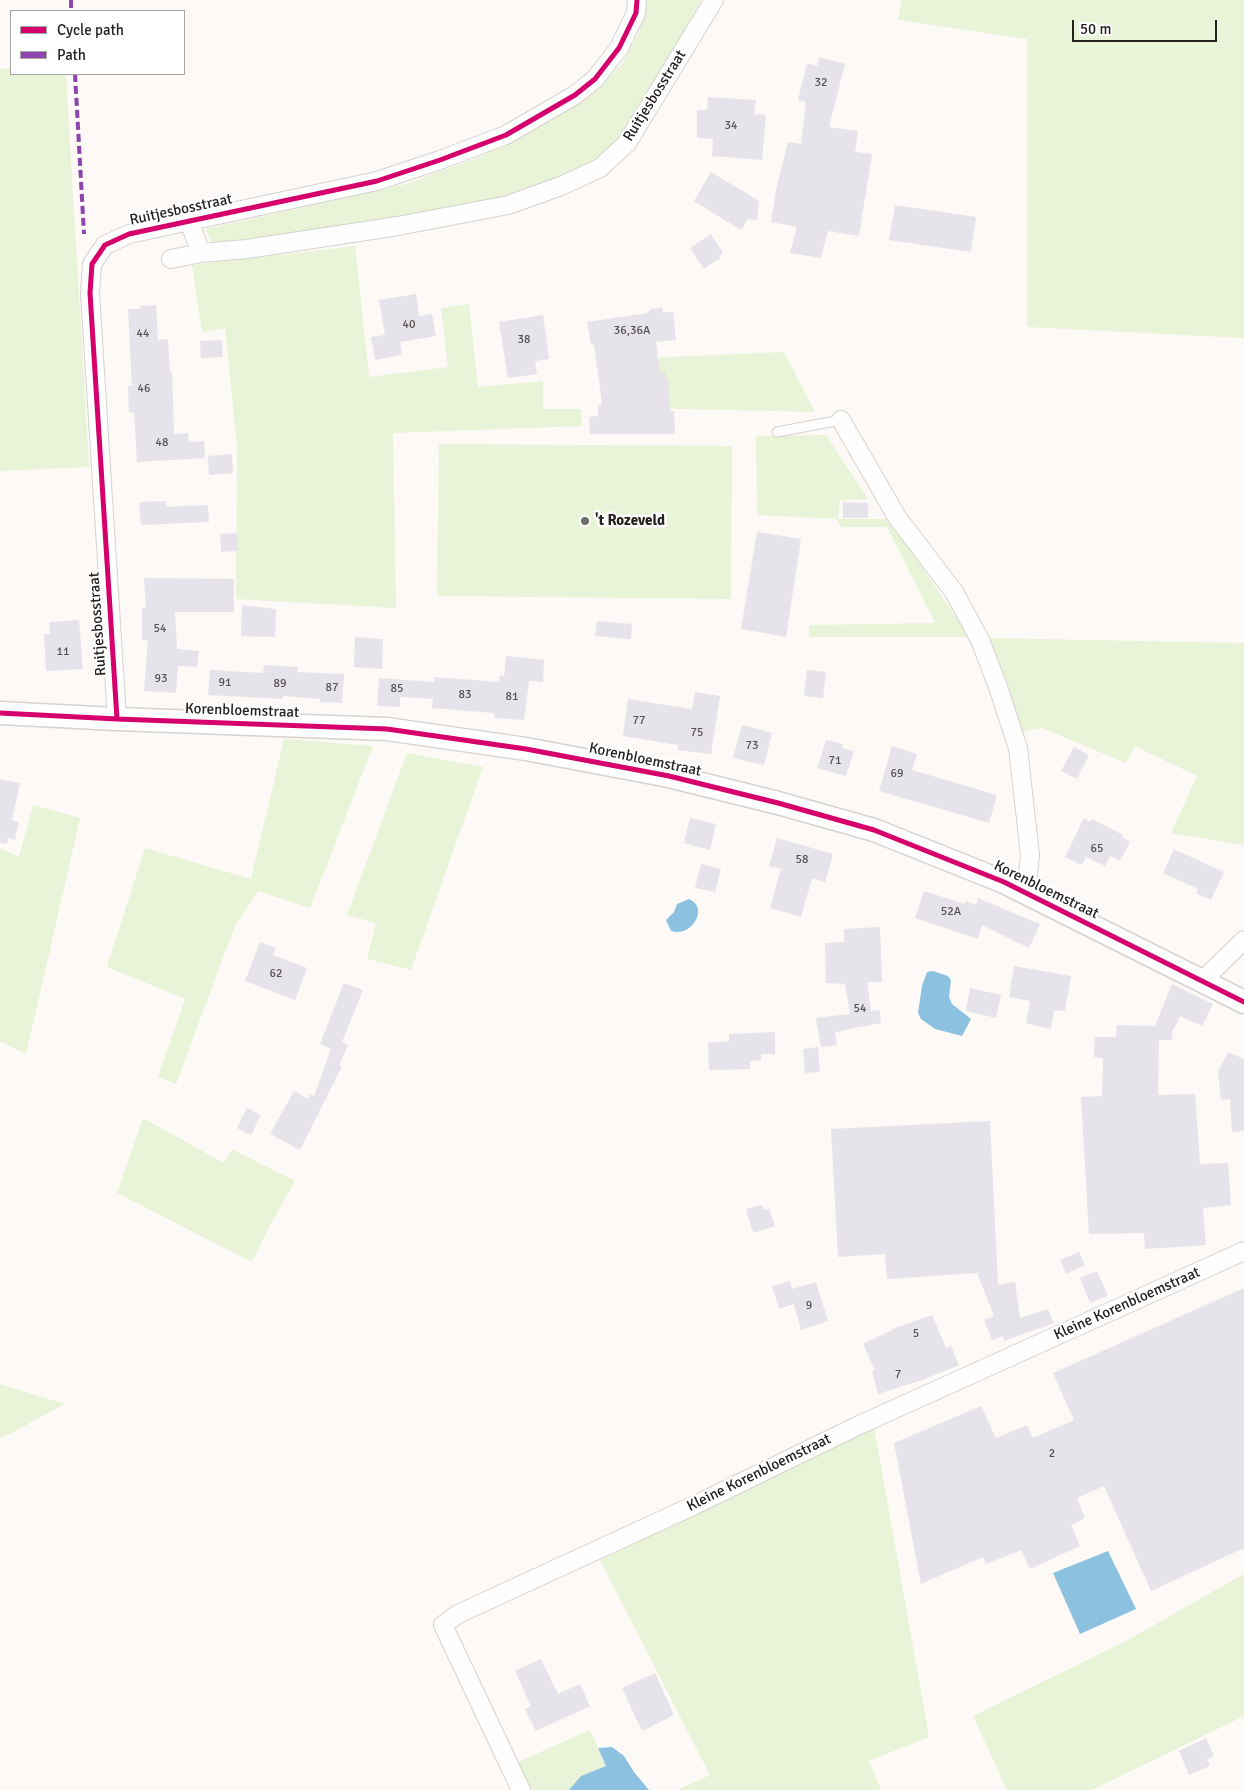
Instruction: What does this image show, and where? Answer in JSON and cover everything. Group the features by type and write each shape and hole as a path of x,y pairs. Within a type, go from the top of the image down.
{"street":[{"name":"Ruitjesbosstraat","path":"117,719 90,293 92,264 105,245 129,234 377,182 506,134 575,95 596,79 619,48 636,13 637,0"},
{"name":"Ruitjesbosstraat","path":"171,259 200,253 247,249 398,226 508,205 561,186 600,168 627,143 714,0"},
{"name":"Ruitjesbosstraat","path":"189,221 200,253"},
{"path":"841,420 897,517 954,592 980,640 1018,748 1030,856 1026,893"},
{"name":"Korenbloemstraat","path":"0,712 117,719 386,729 526,749 669,776 874,830 1004,882 1244,1002"},
{"path":"1202,981 1244,940"},
{"name":"Kleine Korenbloemstraat","path":"521,1790 443,1625 458,1614 688,1508 855,1427 1244,1251"}],"lane":[{"path":"777,432 841,420"}],"green space":[{"path":"647,0 701,0 642,108 615,146 583,171 514,198 373,224 211,243 206,229 406,184 479,157 544,122 597,89 622,64 639,33"},
{"path":"902,0 1244,0 1244,338 1027,327 1027,39 898,20"},
{"path":"10,68 10,75 66,75 89,467 0,471 0,69"},
{"path":"355,246 369,377 448,367 441,308 469,304 478,387 543,381 543,409 581,409 582,426 393,433 396,608 236,599 237,445 225,328 202,332 192,265"},
{"path":"784,352 815,412 642,408 643,358"},
{"path":"826,435 868,499 840,501 838,519 890,519 969,637 809,637 809,625 935,623 887,527 841,527 837,519 757,515 756,436"},
{"name":"'t Rozeveld","path":"439,444 732,446 731,599 437,596"},
{"path":"986,638 1244,643 1244,845 1171,833 1197,776 1135,746 1126,763 1042,728 1019,732"},
{"path":"284,739 373,746 310,908 258,891 234,928 176,1084 158,1077 185,999 107,967 145,848 251,879"},
{"path":"407,753 483,767 411,970 367,959 376,923 347,915"},
{"path":"33,805 80,818 26,1054 0,1041 0,848 19,857"},
{"path":"143,1118 224,1163 232,1149 295,1181 252,1262 117,1193"},
{"path":"0,1384 65,1404 0,1439"},
{"path":"874,1427 929,1737 869,1761 881,1790 677,1790 710,1775 600,1560"},
{"path":"1244,1574 1244,1716 1092,1790 1007,1790 973,1716 1126,1641"},
{"path":"590,1730 606,1766 581,1776 569,1790 532,1790 518,1762"}],"water":[{"path":"689,899 695,903 698,909 695,921 685,930 671,931 666,920 674,912 677,904"},
{"path":"933,971 948,976 951,980 949,997 952,1004 971,1019 962,1036 935,1029 921,1019 918,1013 922,986 927,972"},
{"path":"1108,1551 1136,1609 1080,1634 1053,1573"},
{"path":"612,1747 624,1756 649,1790 569,1790 581,1776 606,1766 598,1748"}],"building":[{"path":"819,57 845,64 829,127 858,131 855,152 872,154 859,236 828,231 821,258 790,253 797,227 771,222 776,190 788,142 801,144 806,102 798,100 807,63 817,66"},
{"path":"708,97 756,100 754,114 766,115 762,160 712,156 713,139 697,138 697,110 707,110"},
{"path":"711,172 759,201 757,220 748,219 741,230 694,201"},
{"path":"895,205 976,217 971,252 889,240"},
{"path":"711,234 723,253 719,256 720,258 704,269 690,248"},
{"path":"416,294 419,316 432,314 436,336 400,342 402,355 375,360 371,337 385,335 379,300"},
{"path":"156,305 158,340 168,339 170,372 172,372 174,434 188,433 189,442 204,441 205,458 137,462 134,412 129,413 128,386 132,386 128,309 140,309 140,306"},
{"path":"662,307 663,313 673,311 676,340 656,342 660,373 666,372 666,379 668,379 670,411 674,411 675,434 590,434 589,417 598,416 598,405 602,404 594,344 591,345 587,322 647,313 651,309"},
{"path":"543,315 549,359 535,361 537,374 508,378 499,322"},
{"path":"222,340 223,357 201,358 200,341"},
{"path":"232,454 233,473 209,475 208,456"},
{"path":"166,501 166,507 208,505 209,522 141,525 139,502"},
{"path":"843,502 868,503 868,518 843,518"},
{"path":"757,532 801,539 786,637 741,629"},
{"path":"237,533 238,551 221,552 220,534"},
{"path":"144,578 234,579 234,612 175,612 177,649 199,651 197,667 178,666 176,693 144,691 148,640 142,640 142,608 146,608"},
{"path":"242,605 276,609 275,637 241,636"},
{"path":"79,620 83,669 46,671 44,634 50,634 49,622"},
{"path":"597,621 632,624 631,639 595,636"},
{"path":"355,637 383,639 382,669 354,667"},
{"path":"506,656 544,660 543,682 529,681 524,720 495,718 493,713 432,708 433,699 400,697 400,707 377,706 379,678 434,682 434,677 499,682 500,675 504,676"},
{"path":"264,665 298,667 297,672 344,674 342,703 320,702 320,699 283,696 283,699 208,695 210,670 263,673"},
{"path":"807,670 826,672 823,698 804,696"},
{"path":"695,692 720,696 711,754 677,750 678,745 623,736 628,699 692,709"},
{"path":"742,725 772,733 764,765 733,758"},
{"path":"826,740 843,744 842,748 854,751 846,776 817,768"},
{"path":"892,746 917,754 912,770 997,795 989,823 879,791"},
{"path":"1074,747 1089,755 1077,779 1061,771"},
{"path":"0,779 20,783 12,820 19,822 15,840 8,838 7,844 0,843"},
{"path":"690,818 716,824 710,850 684,843"},
{"path":"1084,818 1090,822 1092,819 1123,835 1122,837 1130,842 1120,861 1110,856 1105,866 1086,857 1082,865 1065,857"},
{"path":"777,838 833,854 825,882 812,878 801,917 770,908 781,869 769,866"},
{"path":"1174,849 1224,872 1211,900 1196,893 1198,889 1163,873"},
{"path":"701,864 721,869 715,892 695,888"},
{"path":"924,891 965,904 965,901 976,905 978,898 1040,924 1029,948 982,925 978,939 915,918"},
{"path":"880,927 882,982 867,982 871,1011 880,1010 881,1023 835,1032 837,1045 821,1047 816,1018 850,1014 845,984 826,983 825,943 844,942 844,929"},
{"path":"260,942 276,948 273,955 307,968 295,1000 245,981"},
{"path":"1014,966 1071,976 1065,1011 1054,1010 1051,1029 1026,1023 1030,1001 1009,997"},
{"path":"344,983 363,990 342,1042 348,1045 339,1065 342,1066 300,1150 270,1134 294,1091 308,1099 310,1094 314,1096 331,1049 320,1044"},
{"path":"1172,984 1213,1004 1202,1026 1180,1016 1172,1032 1172,1040 1159,1040 1158,1095 1195,1094 1200,1164 1228,1163 1231,1205 1203,1208 1206,1245 1145,1249 1144,1233 1089,1234 1081,1097 1102,1096 1103,1058 1094,1057 1095,1037 1116,1037 1117,1025 1155,1026"},
{"path":"970,988 1001,995 996,1018 966,1011"},
{"path":"775,1032 775,1054 761,1054 761,1060 750,1061 750,1069 709,1070 708,1043 729,1041 729,1034"},
{"path":"818,1047 820,1072 805,1073 803,1049"},
{"path":"1228,1052 1244,1059 1244,1131 1232,1132 1230,1099 1221,1100 1218,1072"},
{"path":"247,1108 261,1115 251,1135 237,1128"},
{"path":"990,1121 998,1285 1015,1282 1020,1318 1048,1309 1054,1323 1004,1341 1003,1336 992,1340 984,1320 994,1316 977,1273 887,1279 885,1254 838,1257 831,1129"},
{"path":"762,1205 764,1210 769,1209 775,1226 753,1233 746,1209"},
{"path":"1079,1252 1085,1265 1066,1274 1060,1260"},
{"path":"1097,1271 1108,1296 1090,1303 1080,1278"},
{"path":"790,1281 792,1289 816,1282 828,1321 801,1330 794,1304 779,1309 772,1286"},
{"path":"1244,1288 1244,1548 1151,1591 1104,1486 1077,1498 1085,1518 1071,1525 1080,1546 1030,1569 1021,1550 986,1564 983,1557 921,1584 894,1443 981,1406 996,1438 1027,1425 1033,1438 1074,1420 1053,1373"},
{"path":"932,1315 946,1348 951,1346 959,1365 922,1380 878,1394 872,1371 875,1370 863,1344 898,1327"},
{"path":"541,1659 558,1694 580,1684 590,1706 536,1731 525,1709 531,1706 515,1671"},
{"path":"655,1673 674,1715 642,1731 622,1688"},
{"path":"1206,1738 1214,1756 1207,1759 1210,1766 1189,1775 1179,1751"}],"marked path":[{"path":"71,0 71,10"},
{"path":"75,75 84,234"}],"cycle path":[{"path":"117,719 90,293 92,264 105,245 129,234 377,181 506,135 575,95 595,79 619,48 636,13 637,0"},
{"path":"0,713 387,729 526,749 669,776 778,803 874,830 1004,882 1244,1002"}],"place":[{"name":"'t Rozeveld","path":"585,521"}]}
